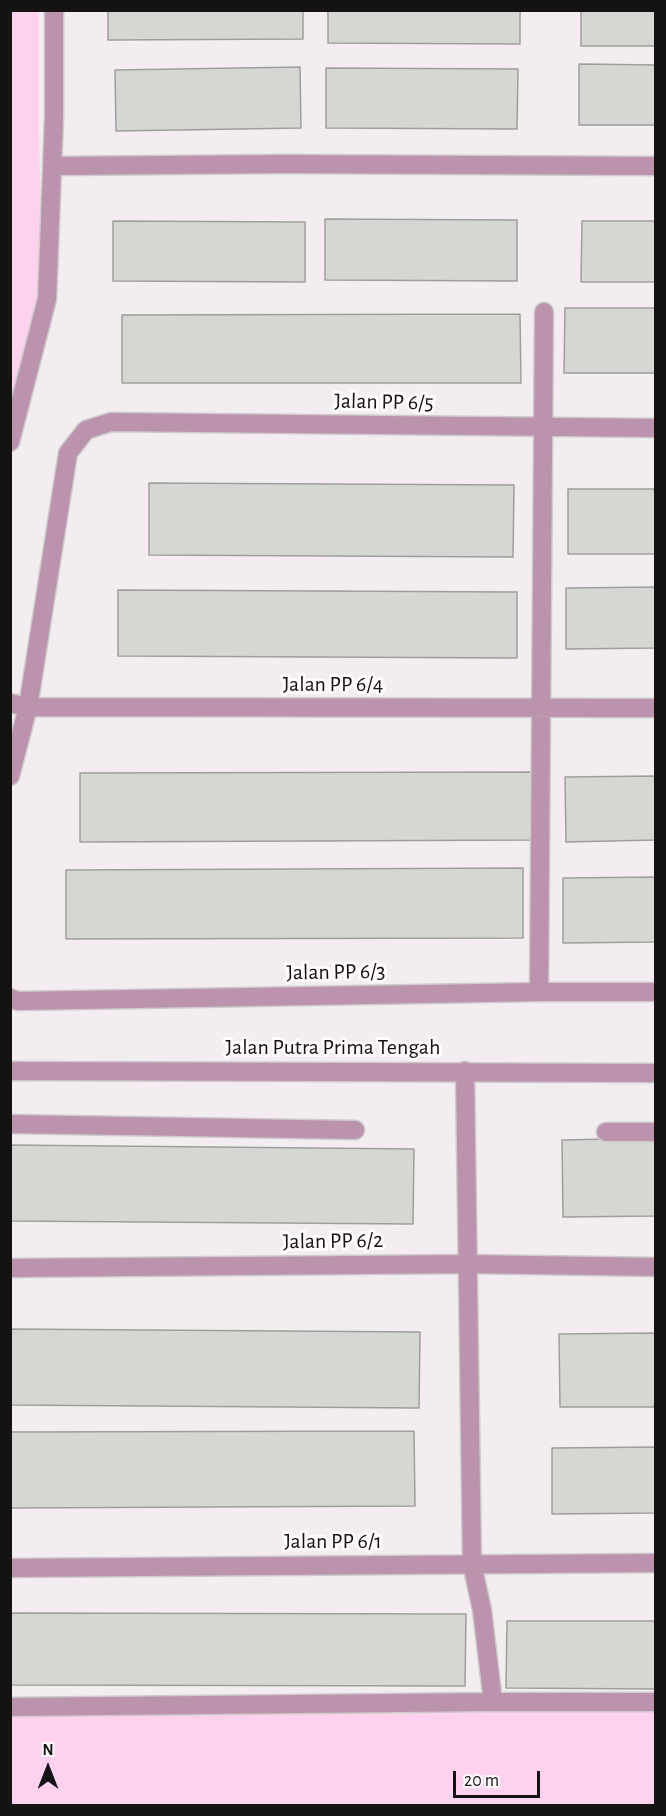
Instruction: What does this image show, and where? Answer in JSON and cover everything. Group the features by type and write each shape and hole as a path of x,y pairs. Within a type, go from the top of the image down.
{"street":[{"path":"10,442 47,299 54,10"},
{"path":"52,166 296,164 656,166"},
{"path":"539,992 544,312"},
{"name":"Jalan PP 6/5","path":"19,705 68,453 86,430 111,422 656,428"},
{"path":"10,776 19,705"},
{"name":"Jalan PP 6/4","path":"19,705 656,708"},
{"name":"Jalan PP 6/3","path":"14,999 656,992"},
{"name":"Jalan Putra Prima Tengah","path":"10,1071 656,1073"},
{"path":"465,1071 472,1564 482,1610 493,1702"},
{"path":"10,1124 355,1130"},
{"path":"606,1132 656,1131"},
{"name":"Jalan PP 6/2","path":"10,1268 468,1264 656,1267"},
{"name":"Jalan PP 6/1","path":"10,1568 656,1563"},
{"path":"10,1707 656,1702"}],"shaded area":[{"path":"11,11 39,11 42,253 40,316 11,430"},
{"path":"655,1697 655,1805 11,1805 10,1707"}],"building":[{"path":"108,10 303,10 303,39 108,40"},
{"path":"328,10 520,10 520,44 328,43"},
{"path":"581,10 656,10 656,46 581,46"},
{"path":"579,64 656,65 656,125 579,125"},
{"path":"300,67 301,128 116,131 115,70"},
{"path":"326,68 518,69 517,129 326,128"},
{"path":"325,219 517,220 517,281 325,280"},
{"path":"113,221 305,222 305,282 113,281"},
{"path":"582,221 656,221 656,282 581,282"},
{"path":"565,308 656,308 656,373 564,373"},
{"path":"520,314 521,383 122,383 122,315"},
{"path":"149,483 514,485 513,557 149,555"},
{"path":"568,489 656,489 656,554 568,554"},
{"path":"656,587 656,648 566,649 566,588"},
{"path":"118,590 517,592 517,658 118,656"},
{"path":"537,772 537,840 80,842 80,773"},
{"path":"656,776 656,840 566,842 565,777"},
{"path":"523,868 523,938 66,939 66,870"},
{"path":"656,877 656,942 563,943 563,878"},
{"path":"656,1138 656,1216 563,1217 562,1140"},
{"path":"10,1145 414,1149 413,1224 10,1221"},
{"path":"10,1329 420,1332 419,1408 10,1405"},
{"path":"656,1333 656,1407 560,1407 559,1334"},
{"path":"414,1431 415,1506 10,1508 10,1432"},
{"path":"656,1447 656,1513 552,1514 552,1448"},
{"path":"10,1613 466,1614 465,1686 10,1685"},
{"path":"507,1621 656,1621 656,1689 506,1688"}]}
